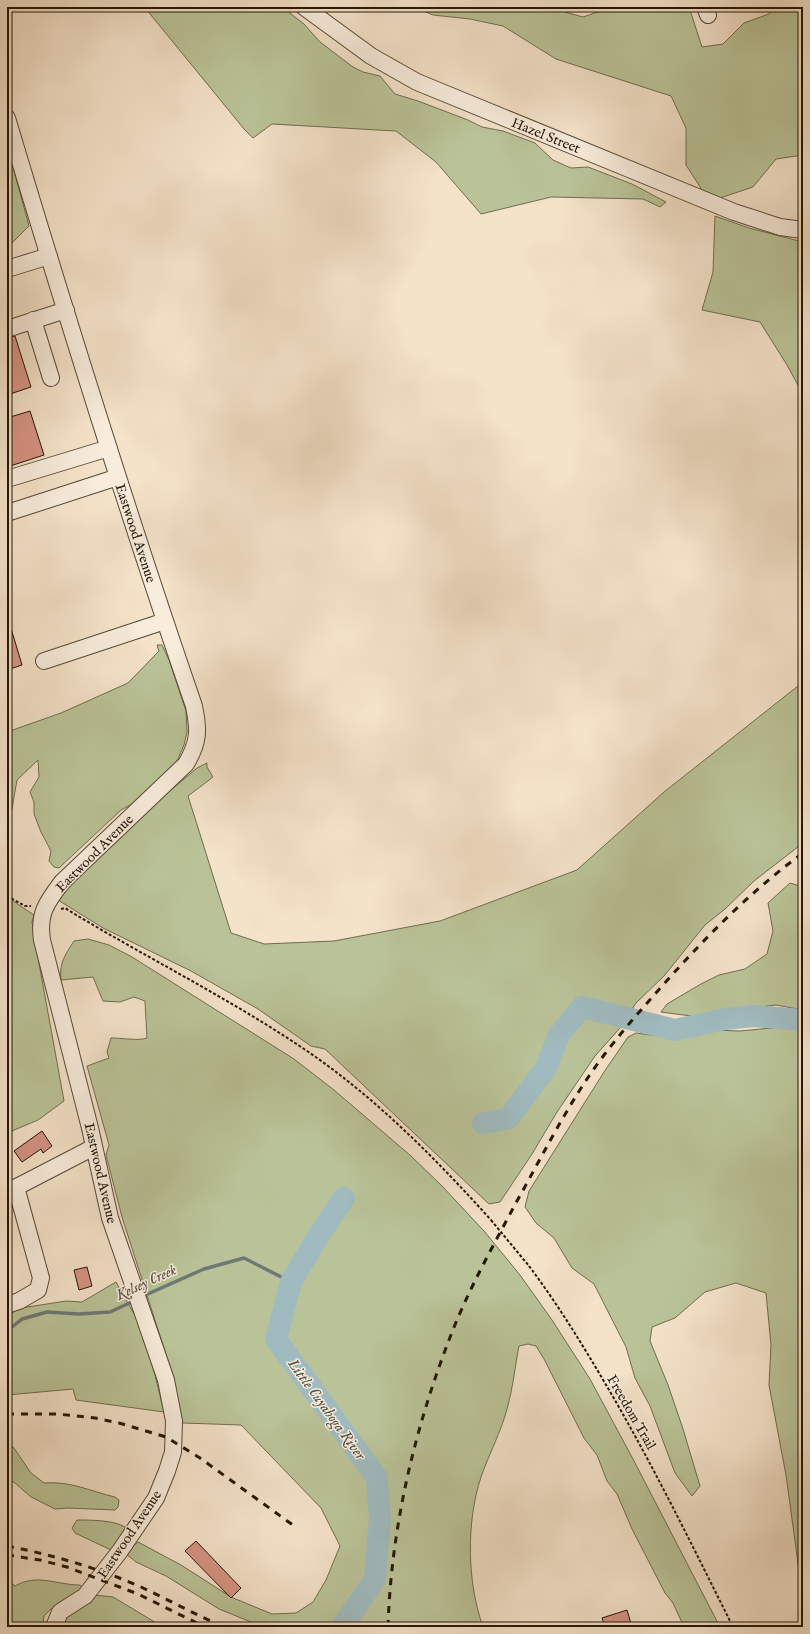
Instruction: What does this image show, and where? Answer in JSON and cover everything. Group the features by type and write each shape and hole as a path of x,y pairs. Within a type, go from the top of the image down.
{"street":[{"name":"Hazel Street","path":"304,7 371,56 417,82 734,212 780,227 803,230"},
{"name":"Eastwood Avenue","path":"7,118 118,477 194,706 198,725 198,735 193,753 186,764 62,882 47,902 40,920 42,940 60,1005 110,1218 166,1380 174,1421 174,1446 168,1471 156,1498 120,1551 85,1596 60,1612 54,1627"},
{"path":"7,269 49,256"},
{"path":"7,329 66,310"},
{"path":"33,320 51,378"},
{"path":"7,479 109,448"},
{"path":"7,513 118,477"},
{"path":"44,660 165,621"},
{"path":"7,1305 19,1302 38,1290 41,1278 11,1190 94,1147"}],"path":[{"path":"7,896 28,907 35,904 45,908"},
{"name":"Freedom Trail","path":"45,908 56,913 63,908 73,913 260,1020 308,1052 374,1104 399,1126 462,1188 529,1266 548,1291 573,1329 656,1474 733,1627"}],"green space":[{"path":"143,7 282,7 304,24 320,42 353,67 363,72 380,76 395,94 418,101 468,120 482,127 503,131 535,143 553,160 571,168 588,167 632,184 666,202 660,207 643,199 551,197 481,214 436,162 396,131 272,124 253,138"},
{"path":"414,7 560,7 565,12 583,17 612,7 689,7 702,47 723,44 744,23 769,14 774,7 803,7 803,155 776,159 753,187 714,200 702,190 686,165 686,128 671,96 556,59 503,26 470,19 433,15"},
{"path":"7,145 29,226 7,247 7,208 9,208 10,200 7,194"},
{"path":"715,216 749,228 799,241 803,245 803,394 760,322 702,310 713,272"},
{"path":"157,645 162,645 169,660 186,711 187,732 184,745 175,766 134,803 121,810 59,868 54,867 49,861 51,851 34,814 34,802 30,792 39,777 38,760 17,780 10,820 7,820 7,732 61,713 128,683 159,651"},
{"path":"803,682 803,843 754,881 725,909 705,925 664,976 636,1003 620,1028 595,1056 557,1112 532,1154 500,1202 489,1204 325,1049 311,1046 258,1009 191,971 103,928 58,900 118,835 197,768 207,763 207,767 213,777 188,796 231,933 264,944 334,941 440,921 577,870 664,792"},
{"path":"790,883 803,887 803,1010 776,1005 691,1016 661,1012 667,1004 701,984 719,975 745,969 767,954 773,931 768,903"},
{"path":"7,897 34,915 32,922 64,1101 38,1120 7,1133"},
{"path":"88,939 109,945 132,957 294,1059 334,1090 411,1156 442,1186 484,1231 520,1275 552,1320 590,1379 720,1627 684,1627 673,1603 665,1593 632,1529 617,1494 607,1481 597,1455 584,1438 536,1346 528,1344 519,1346 507,1409 502,1426 481,1477 476,1495 471,1533 471,1572 478,1610 483,1627 263,1627 219,1609 166,1576 136,1562 125,1553 138,1542 181,1565 231,1597 272,1614 296,1613 313,1602 326,1580 340,1546 321,1508 241,1425 183,1423 169,1364 122,1217 106,1155 109,1145 87,1066 109,1058 107,1052 111,1038 147,1038 145,1001 134,997 120,1002 103,1001 93,977 61,980 61,969 65,955 74,941"},
{"path":"803,1025 803,1600 786,1475 769,1385 771,1345 766,1293 736,1283 705,1292 675,1318 652,1327 650,1341 668,1385 700,1486 692,1496 675,1473 650,1406 635,1378 626,1347 594,1284 572,1268 554,1238 536,1223 525,1207 529,1191 604,1072 628,1037 636,1033 658,1036 673,1036 713,1030 740,1031"},
{"path":"116,1282 138,1321 153,1367 164,1412 76,1400 73,1389 7,1395 7,1315 21,1308 66,1301 82,1302"},
{"path":"7,1443 14,1448 31,1473 44,1483 72,1485 115,1497 119,1500 118,1507 115,1510 68,1508 55,1509 31,1497 15,1483 7,1479"},
{"path":"77,1520 115,1523 125,1527 125,1531 111,1550 75,1533 72,1528"},
{"path":"7,1579 15,1586 31,1580 39,1580 80,1585 85,1590 51,1609 44,1616 43,1627 7,1627"},
{"path":"94,1595 113,1597 163,1627 59,1627 62,1620"}],"building":[{"path":"15,336 31,387 7,395 7,338"},
{"path":"30,411 44,455 7,467 7,418"},
{"path":"7,625 10,625 22,665 7,670"},
{"path":"42,1131 52,1146 43,1153 41,1149 22,1162 14,1151"},
{"path":"87,1267 92,1286 79,1290 74,1270"},
{"path":"196,1541 241,1588 231,1598 185,1551"},
{"path":"627,1610 632,1627 605,1627 602,1618"}],"waterway":[{"name":"Little Cuyahoga River","path":"483,1123 508,1119 546,1068 559,1035 582,1007 675,1030 725,1019 753,1016 803,1020"},
{"name":"Little Cuyahoga River","path":"342,1627 375,1579 380,1519 377,1478 276,1339 291,1282 319,1235 344,1198"},
{"name":"Kelsey Creek","path":"141,1297 204,1269 244,1258 291,1282"},
{"name":"Kelsey Creek","path":"7,1331 22,1319 47,1312 79,1314 110,1312 134,1301"}],"railway":[{"path":"388,1627 390,1590 399,1517 406,1481 425,1409 436,1374 456,1322 499,1235 568,1109 587,1079 611,1046 689,956 725,919 783,868 803,853"},
{"path":"7,1414 57,1414 95,1418 119,1423 166,1437 200,1458 297,1528"},
{"path":"7,1546 92,1568 141,1587 224,1627"},
{"path":"7,1555 40,1560 67,1567 138,1594 205,1627"}]}
